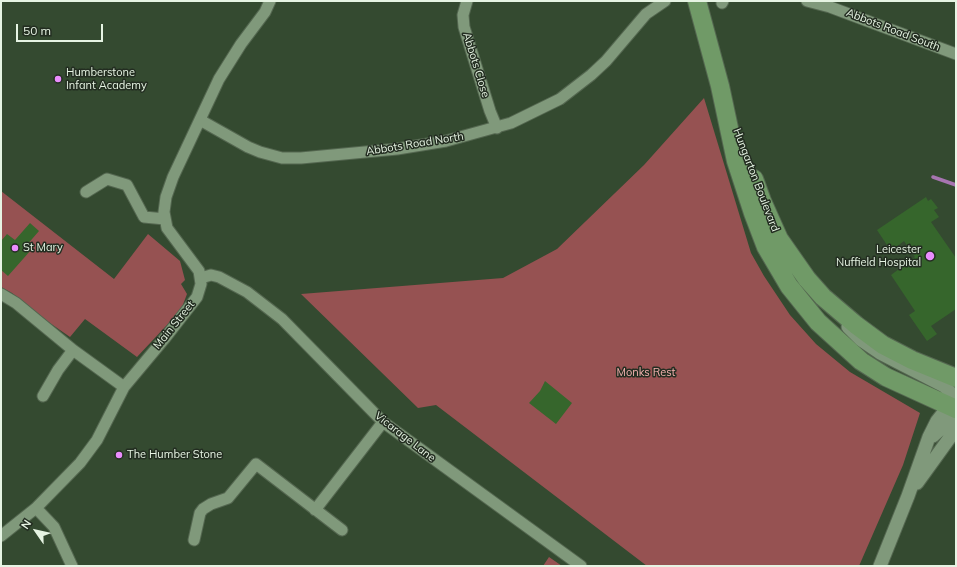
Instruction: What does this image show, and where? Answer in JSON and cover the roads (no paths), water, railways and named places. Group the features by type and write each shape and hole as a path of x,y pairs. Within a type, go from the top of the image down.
{"highway":[{"name":"Hungarton Boulevard","path":"697,1 720,86 736,161 766,247 789,286 818,322 861,361 886,376 953,403"},
{"name":"Hungarton Boulevard","path":"720,86 743,144 762,201 779,239 807,279 832,305 856,325 890,349 918,363 956,378"}],"street":[{"path":"201,278 196,265 172,237 165,219 165,204 173,177 219,79 241,44 265,12 270,1"},
{"name":"Abbots Close","path":"467,1 463,16 464,27 490,111 497,128"},
{"name":"Abbots Road North","path":"200,120 260,152 291,158 397,149 446,141 497,128 544,108 574,88 606,61 646,14 665,1"},
{"name":"Abbots Road South","path":"806,1 830,7 956,54"},
{"path":"86,192 107,179 127,186 144,217 165,219"},
{"name":"Vicarage Lane","path":"201,278 211,276 219,277 238,285 282,319 383,422 580,566"},
{"name":"Main Street","path":"1,536 36,508 67,478 96,440 124,387 177,324 197,297 201,278"},
{"path":"1,294 41,321 73,350 124,387"},
{"path":"832,305 852,332 861,340 900,365 940,383 949,390 953,403 937,421 926,443 908,496 880,566"},
{"path":"43,396 58,370 73,350"},
{"path":"315,510 383,422"},
{"path":"908,496 956,429"},
{"path":"194,540 203,509 211,504 228,498 256,464 342,530"},
{"path":"36,508 54,528 72,566"}],"waterway":[{"path":"933,177 956,185"}],"place":[{"name":"Humberstone Infant Academy","path":"58,79"},
{"name":"St Mary","path":"15,248"},
{"name":"Leicester Nuffield Hospital","path":"930,256"},
{"name":"The Humber Stone","path":"119,455"}],"park label":[{"name":"Monks Rest","path":"646,373"}]}
